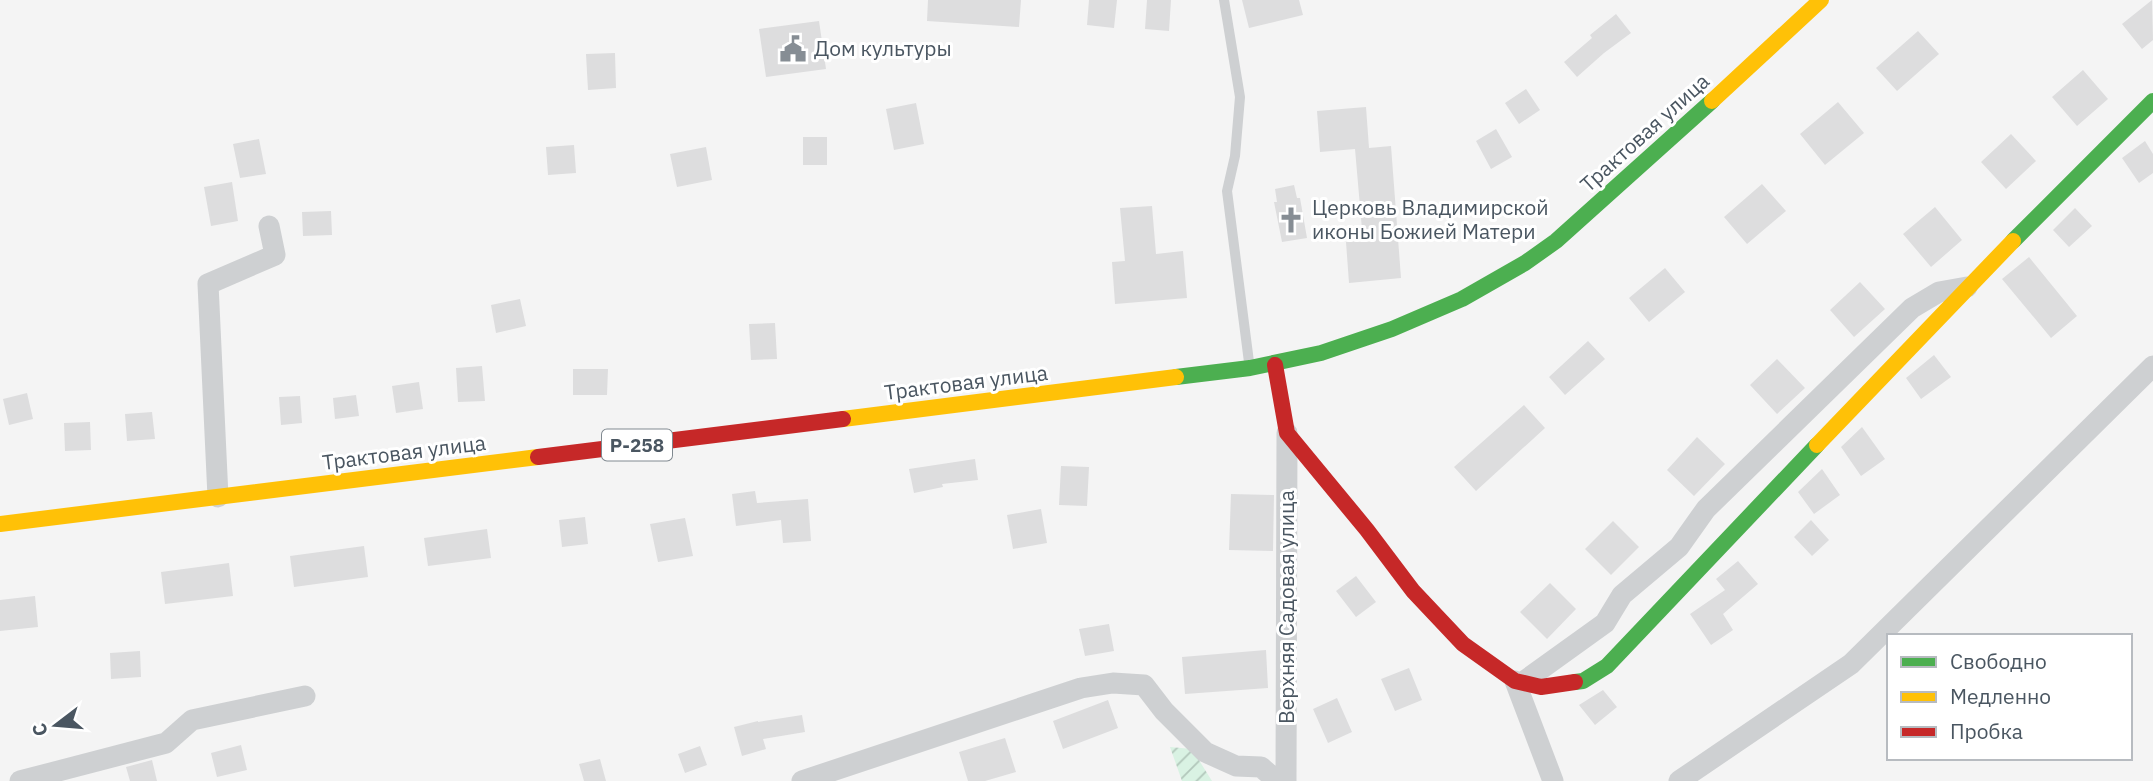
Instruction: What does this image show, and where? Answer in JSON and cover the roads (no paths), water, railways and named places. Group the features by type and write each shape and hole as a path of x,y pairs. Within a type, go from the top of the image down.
{"main road":[{"name":"Трактовая улица","path":"0,524 1275,365 1359,342 1471,295 1527,262 1575,224 1821,0"},
{"path":"1275,365 1287,433 1413,591 1464,644 1519,681 1541,687 1583,681 1606,666 1968,287 2153,101"}],"street":[{"path":"218,497 208,284 275,255 269,226"},
{"path":"1553,781 1519,681 1605,623 1622,594 1679,547 1706,509 1912,307 1939,292 1968,287"},
{"path":"1679,781 1851,664 2153,366"},
{"name":"Верхняя Садовая улица","path":"1286,781 1287,433"},
{"path":"802,781 1068,692 1113,682 1144,685 1164,711 1205,752 1248,774 1261,767 1278,781"},
{"path":"20,781 166,743 192,720 304,696"}],"lane":[{"path":"1224,0 1240,97 1235,156 1227,191 1250,368"}],"place":[{"name":"Дом культуры","path":"793,49"},
{"name":"Церковь Владимирской иконы Божией Матери","path":"1291,220"}]}
